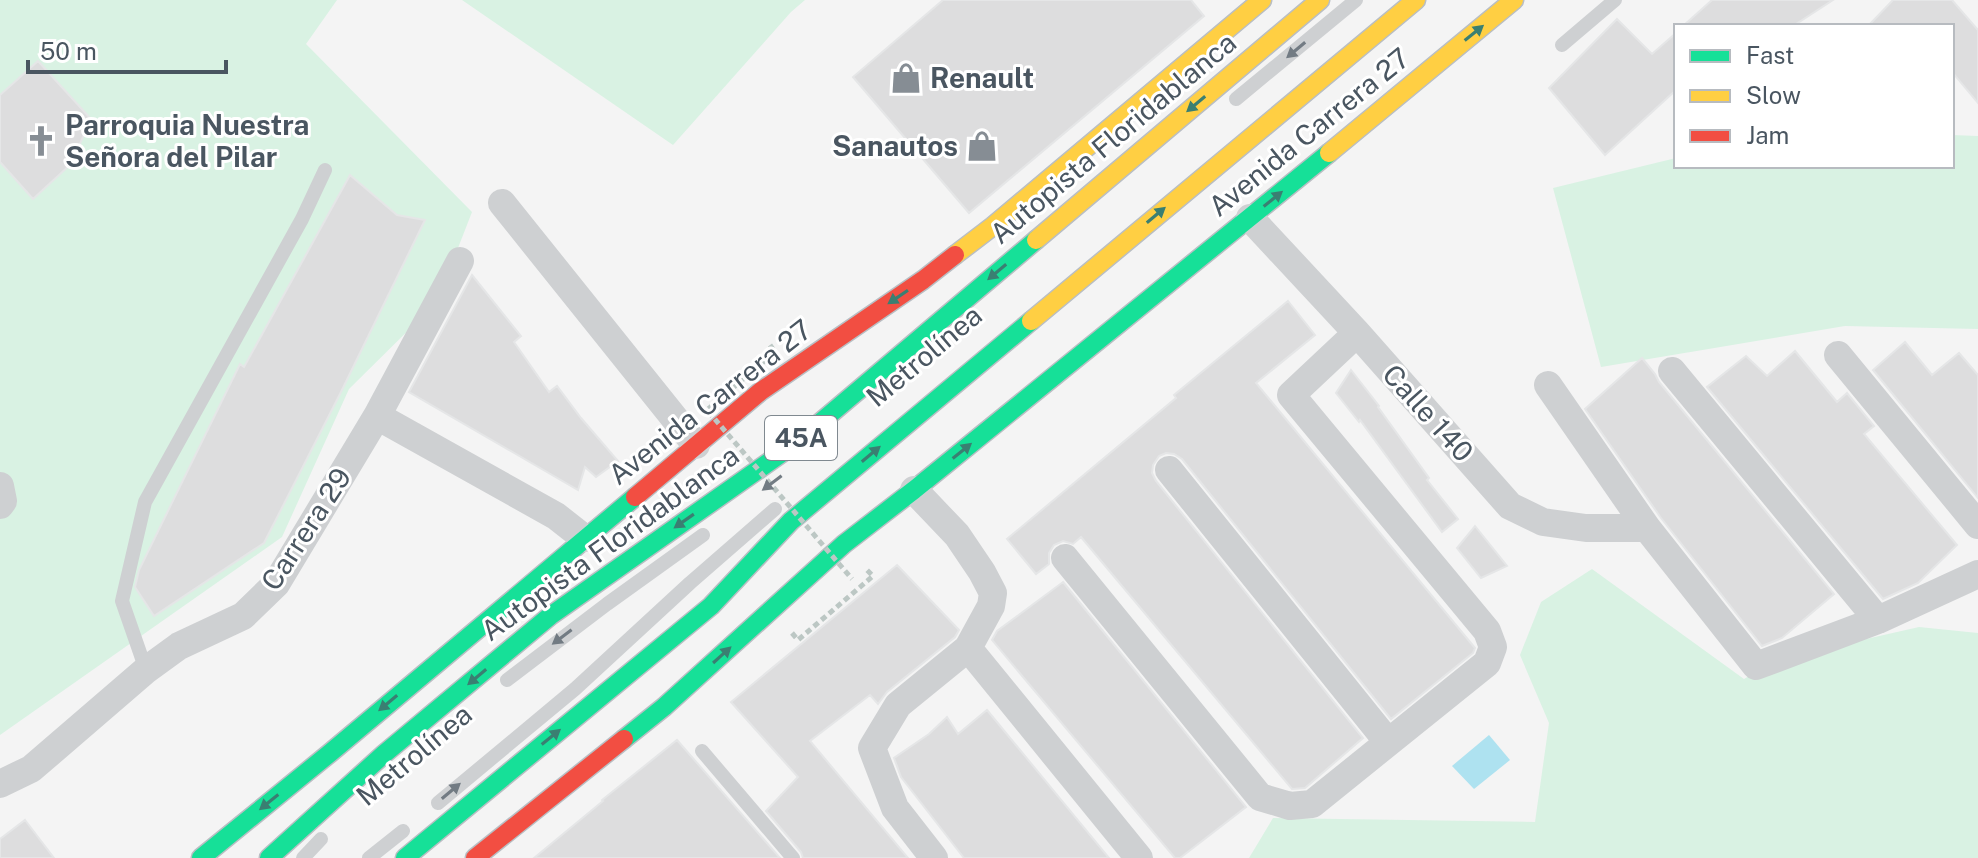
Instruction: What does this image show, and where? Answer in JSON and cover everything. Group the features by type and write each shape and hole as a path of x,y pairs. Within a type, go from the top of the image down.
{"highway":[{"name":"Avenida Carrera 27","path":"201,858 761,391 923,280 993,226 1262,0"},
{"name":"Autopista Floridablanca","path":"274,854 384,754 550,616 796,443 1320,0"},
{"name":"45A","path":"405,858 711,606 791,521 1416,0"},
{"name":"Avenida Carrera 27","path":"475,858 664,707 844,544 1250,218 1514,0"},
{"path":"274,854 316,789 330,753"}],"street":[{"path":"502,203 696,445"},
{"name":"Calle 140","path":"1250,218 1510,506 1543,522 1586,528 1647,528"},
{"name":"Carrera 29","path":"0,784 31,769 146,670 179,646 243,616 276,584 377,416 460,261"},
{"path":"1065,558 1260,797 1290,806 1312,804 1487,663 1493,647 1487,631 1291,395 1357,333"},
{"path":"1838,355 1978,525"},
{"path":"1672,371 1878,620"},
{"path":"1548,385 1647,528 1756,666 1878,620 1978,574"},
{"path":"377,416 556,516 584,538"},
{"path":"1169,470 1388,742"},
{"path":"0,486 3,501 0,505"},
{"path":"914,490 957,535 993,593 991,606 968,648 898,705 872,748 895,808 934,858"},
{"path":"968,648 1139,858"}],"lane":[{"path":"1226,107 1356,0"},
{"path":"1562,45 1615,0"},
{"path":"146,670 122,601 145,502 302,219 325,170"},
{"name":"Metrolínea","path":"427,812 575,689 785,499"},
{"name":"Metrolínea","path":"497,688 712,528"},
{"path":"702,751 793,858"},
{"name":"Metrolínea","path":"369,858 415,822"},
{"name":"Metrolínea","path":"303,858 336,824"}],"path":[{"path":"770,345 775,352 707,410 852,579"},
{"path":"798,640 873,576"}],"green space":[{"path":"0,0 337,0 306,44 472,212 437,302 349,389 282,537 0,735"},
{"path":"462,0 805,0 673,145"},
{"path":"1954,135 1978,136 1978,329 1845,326 1601,367 1553,188 1674,158 1674,168 1954,168"},
{"path":"1592,569 1744,679 1778,659 1919,627 1978,633 1978,858 1249,858 1273,818 1535,822 1549,723 1520,655 1541,602"}],"water":[{"path":"1489,735 1510,760 1474,789 1452,766"}],"building":[{"name":"Sanautos","path":"943,0 1191,0 1204,16 969,213 853,77"},
{"path":"1712,0 1833,0 1796,24 1685,24"},
{"path":"1893,0 1952,0 1978,30 1978,103 1954,74 1954,24 1870,24"},
{"path":"1617,19 1652,54 1674,35 1674,92 1605,155 1549,88"},
{"name":"Parroquia Nuestra Señora del Pilar","path":"38,61 91,119 71,164 33,199 0,162 0,95"},
{"path":"350,175 397,215 425,220 264,543 154,616 135,587 139,570 240,364 244,367"},
{"path":"472,275 521,336 514,342 549,392 557,386 618,461 596,477 585,467 578,490 409,392"},
{"path":"1288,301 1315,335 1256,383 1475,648 1473,653 1391,719 1182,459 1174,454 1159,456 1152,473 1156,481 1363,738 1305,788 1292,789 1081,537 1073,544 1063,541 1054,545 1049,553 1049,564 1036,574 1007,539"},
{"path":"1905,342 1932,375 1959,353 1978,375 1978,498 1873,370"},
{"path":"1795,351 1837,402 1847,393 1874,426 1864,434 1957,545 1918,583 1883,599 1707,387 1746,356 1767,376"},
{"path":"1642,358 1834,594 1782,638 1762,646 1661,518 1585,409"},
{"path":"1351,370 1429,478 1427,480 1458,519 1442,532 1360,420 1336,393"},
{"path":"1475,526 1507,566 1481,578 1457,548"},
{"path":"897,565 959,630 955,637 887,692 878,704 870,695 810,741 908,858 803,858 766,811 798,777 731,702"},
{"path":"1063,582 1246,807 1180,858 1175,858 992,640 997,631"},
{"path":"987,710 1109,858 964,858 901,777 894,758 929,734 947,717 958,734"},
{"path":"677,740 780,858 534,858 602,800"},
{"path":"25,820 54,858 0,858 0,839"}],"traffic: fast":[{"path":"624,739 664,707 844,544 1329,153"},
{"path":"269,858 384,754 550,616 796,443 1036,240"},
{"path":"405,858 711,606 791,521 1031,321"},
{"path":"201,858 635,497"}],"traffic: slow":[{"path":"955,255 1262,0"},
{"path":"1036,240 1320,0"},
{"path":"1031,321 1416,0"},
{"path":"1329,153 1514,0"}],"traffic: jam":[{"path":"635,497 761,391 955,255"},
{"path":"475,858 624,739"}],"place":[{"name":"Renault","path":"906,78"},
{"name":"Parroquia Nuestra Señora del Pilar","path":"41,141"},
{"name":"Sanautos","path":"982,146"}]}
